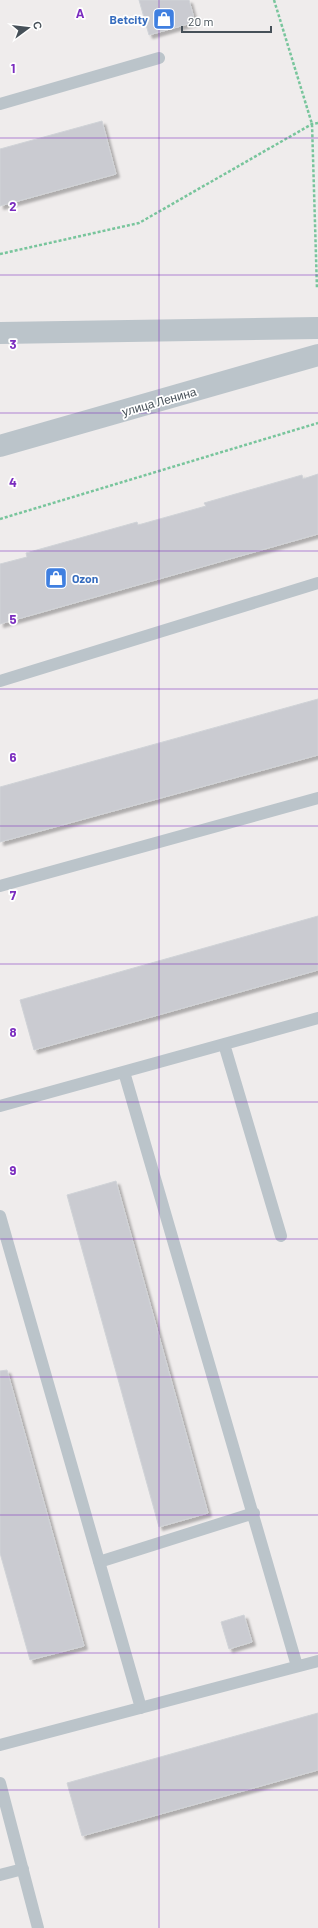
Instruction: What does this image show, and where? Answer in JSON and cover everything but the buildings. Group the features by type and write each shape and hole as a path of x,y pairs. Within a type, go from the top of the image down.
{"street":[{"path":"0,333 318,328"},
{"name":"улица Ленина","path":"0,446 318,355"}],"lane":[{"path":"0,104 160,58"},
{"path":"0,681 318,583"},
{"path":"0,886 318,798"},
{"path":"0,1106 318,1018"},
{"path":"224,1044 281,1236"},
{"path":"124,1072 254,1513 297,1666"},
{"path":"0,1216 141,1708"},
{"path":"99,1562 254,1513"},
{"path":"0,1745 318,1661"},
{"path":"0,1783 38,1928"},
{"path":"0,1875 22,1869"}],"path":[{"path":"274,0 312,124 317,289"},
{"path":"0,254 139,223 312,124 318,123"},
{"path":"0,520 318,423"}],"place":[{"name":"Betcity","path":"164,19"},
{"name":"Ozon","path":"56,578"}]}
